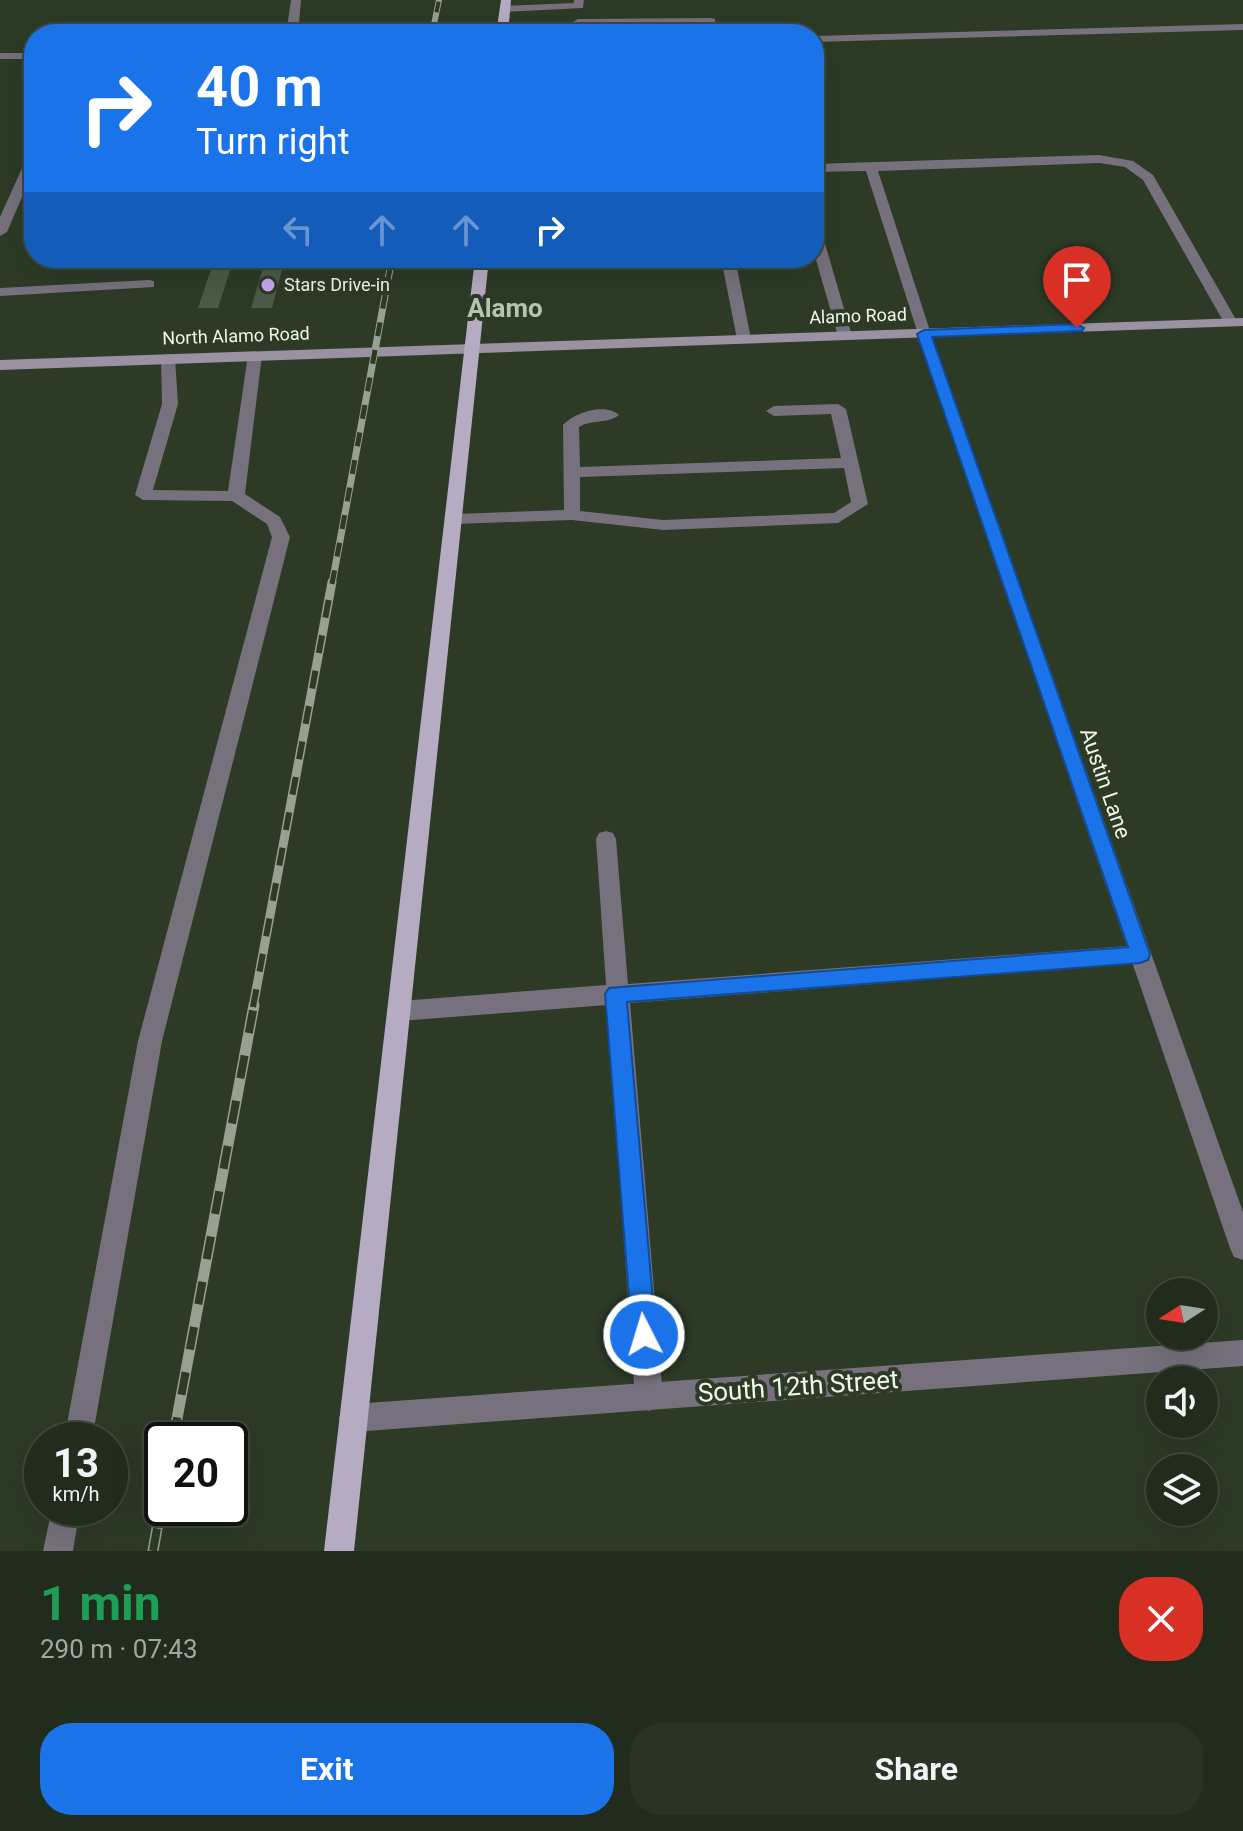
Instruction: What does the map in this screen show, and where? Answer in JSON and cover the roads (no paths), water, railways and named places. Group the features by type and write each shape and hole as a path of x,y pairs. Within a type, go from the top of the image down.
{"main road":[{"path":"503,24 505,4"},
{"path":"339,1551 481,268"},
{"name":"Alamo Road","path":"474,348 1237,322"},
{"name":"North Alamo Road","path":"0,365 474,348"}],"street":[{"path":"293,24 296,0"},
{"path":"505,4 579,3 578,24"},
{"path":"622,24 710,16 712,24"},
{"path":"824,39 1243,27"},
{"path":"0,56 24,56"},
{"path":"824,168 1099,159 1129,164 1148,178 1237,322"},
{"name":"Austin Lane","path":"871,167 924,334 1243,1248"},
{"path":"0,232 24,178"},
{"path":"824,264 845,336"},
{"path":"730,268 744,339"},
{"path":"0,292 149,284"},
{"path":"236,496 255,355"},
{"path":"81,1422 150,1041 281,537 274,521 236,496 143,495 170,404 168,358"},
{"path":"455,519 572,515 663,525 838,518 860,504 838,409 774,411"},
{"path":"572,515 571,425 585,416 611,415"},
{"path":"570,472 851,463"},
{"path":"606,839 649,1397"},
{"path":"400,1011 1140,954"},
{"name":"South 12th Street","path":"353,1418 1243,1353"},
{"path":"58,1551 63,1526"}],"railway":[{"path":"434,24 439,0"},
{"path":"332,584 390,268"},
{"path":"253,1007 332,582"},
{"path":"176,1422 254,1005"},
{"path":"153,1551 157,1526"}],"place":[{"name":"Stars Drive-in","path":"268,285"}],"district":[{"name":"Alamo","path":"505,308"}]}
